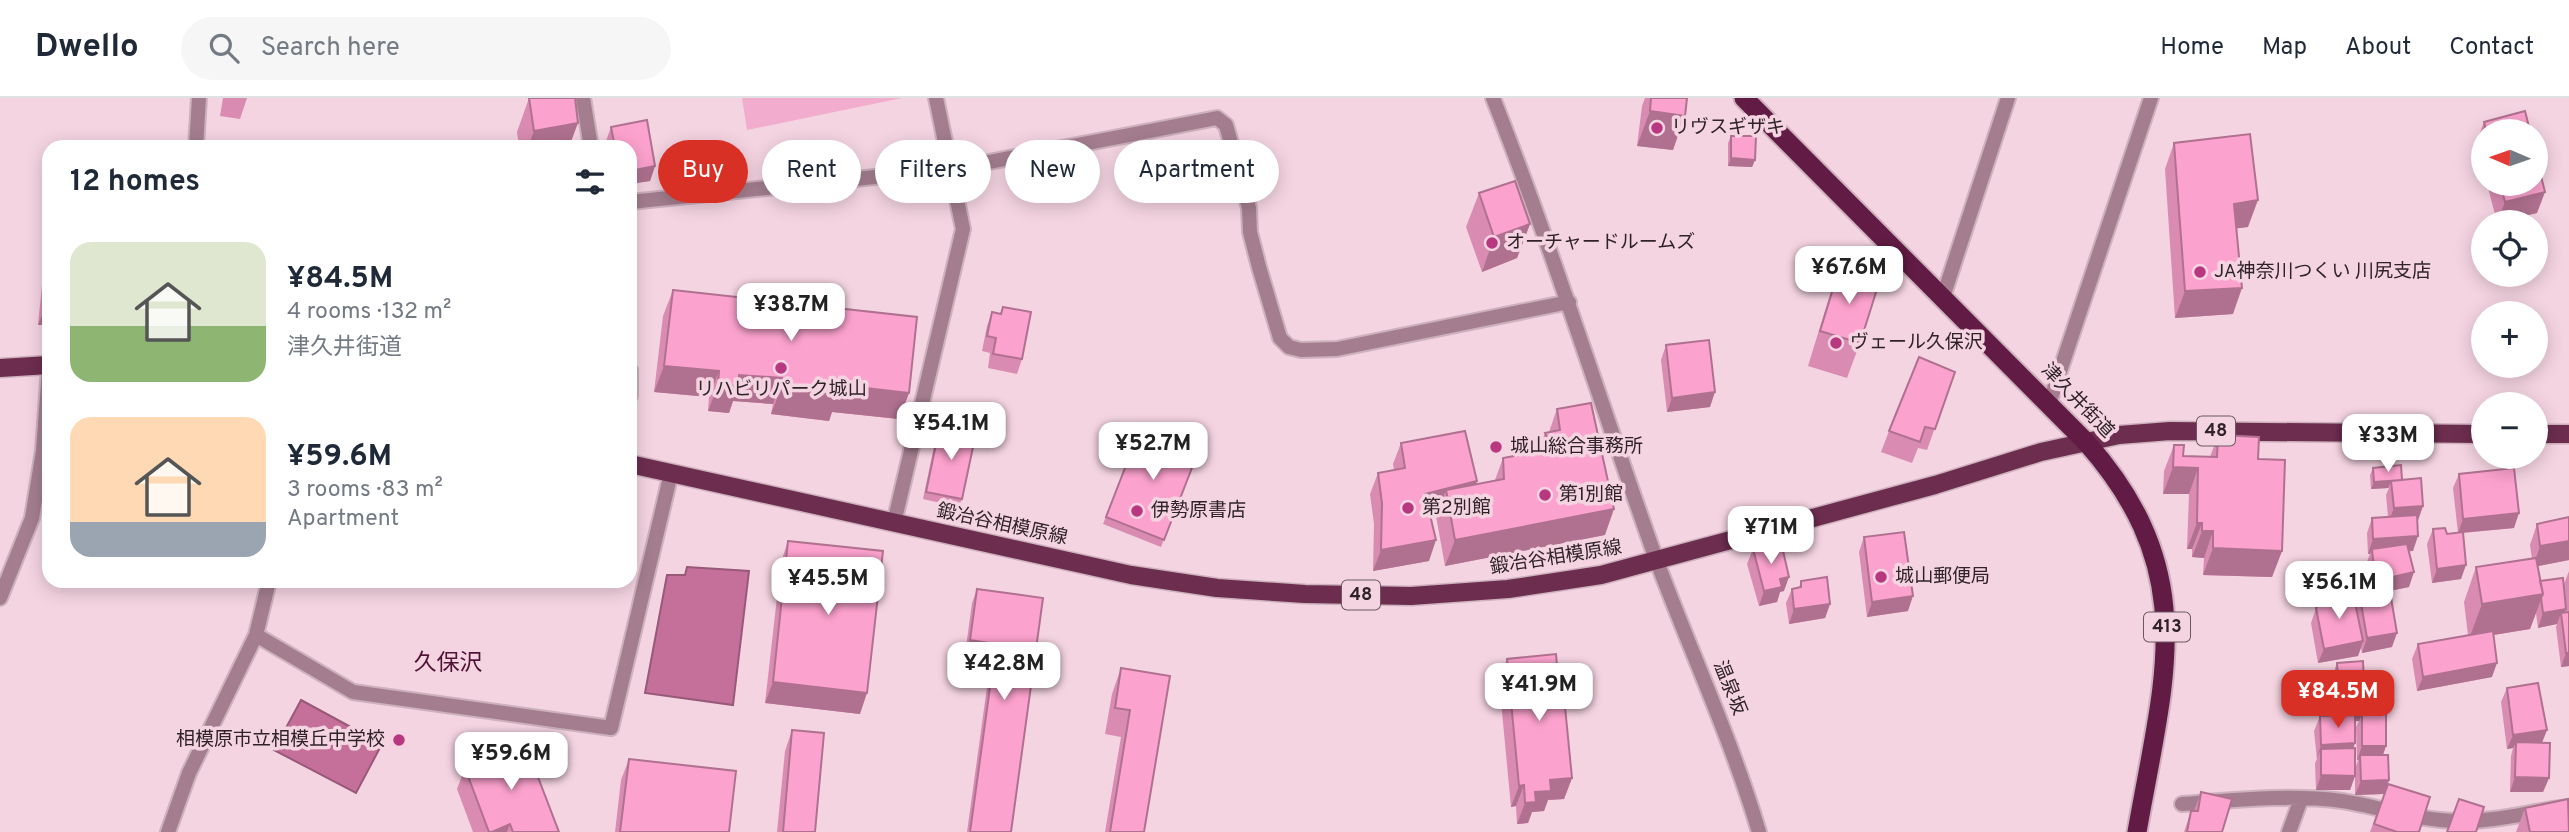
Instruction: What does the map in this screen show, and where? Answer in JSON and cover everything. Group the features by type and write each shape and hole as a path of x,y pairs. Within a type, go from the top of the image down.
{"highway":[{"name":"津久井街道","path":"1744,98 2086,442 2115,475 2130,500 2158,567 2167,610 2164,681 2137,832"}],"main road":[{"path":"0,368 42,367"},
{"name":"鍛冶谷相模原線","path":"637,466 1131,575 1217,588 1305,594 1411,596 1508,589 1589,577 1657,562 2086,442 2170,431 2471,433"},
{"path":"2548,434 2569,434"}],"street":[{"path":"196,140 199,98"},
{"path":"583,98 591,140"},
{"path":"936,98 946,140"},
{"name":"温泉坂","path":"1493,98 1569,302 1657,562 1714,703 1759,832"},
{"path":"1943,297 2008,98"},
{"path":"2049,404 2151,98"},
{"path":"991,162 1217,118 1226,125 1280,338 1289,347 1301,350 1337,349 1569,302"},
{"path":"637,201 875,177"},
{"path":"894,523 963,229 959,203"},
{"path":"0,598 32,518 42,457"},
{"path":"256,635 353,692 611,728 671,473"},
{"path":"168,832 189,773 256,635 267,588"},
{"path":"2182,804 2301,799 2362,804 2437,821 2487,827 2569,807"},
{"path":"2289,832 2301,799"}],"shaded area":[{"path":"742,98 902,98 747,130"},
{"path":"687,567 749,571 733,705 645,693 667,575 685,575"},
{"path":"301,700 382,744 356,793 274,750"}],"building":[{"path":"529,98 575,98 578,123 534,131"},
{"path":"1651,98 1687,98 1685,116 1650,111"},
{"path":"2525,111 2527,119 2495,119"},
{"path":"647,120 655,166 637,170 637,140 614,140 611,127"},
{"name":"JA神奈川つくい 川尻支店","path":"2250,134 2258,200 2234,204 2242,288 2185,291 2174,143"},
{"path":"1731,136 1756,136 1755,160 1731,158"},
{"path":"1515,181 1530,224 1494,237 1479,193"},
{"path":"2503,196 2529,196 2505,202"},
{"path":"1840,266 1856,271 1854,278 1878,286 1860,343 1820,331"},
{"name":"リハビリパーク城山","path":"673,290 917,317 909,393 840,385 838,395 781,388 782,378 739,375 739,386 718,385 719,371 664,366"},
{"path":"1003,307 1031,312 1022,359 993,354 996,338 987,336 992,312 1001,314"},
{"path":"1709,340 1715,392 1672,398 1666,345"},
{"path":"1919,357 1955,372 1935,429 1925,427 1920,442 1889,431"},
{"name":"第1別館","path":"1591,403 1614,509 1455,540 1446,490 1504,479 1503,458 1540,451 1537,443 1548,439 1545,433 1560,430 1557,409"},
{"path":"1142,424 1200,447 1164,540 1106,517"},
{"path":"940,425 976,433 962,499 926,492"},
{"name":"第2別館","path":"1465,431 1477,481 1425,494 1436,540 1381,550 1382,503 1378,473 1405,468 1401,443"},
{"path":"2218,435 2259,437 2258,459 2285,460 2282,551 2213,548 2213,531 2202,531 2202,523 2197,523 2198,468 2173,467 2174,445 2184,445 2183,456 2217,457"},
{"path":"2401,465 2402,480 2374,482 2373,468"},
{"path":"2514,469 2519,513 2463,519 2459,474"},
{"path":"2421,478 2423,506 2394,508 2391,481"},
{"path":"2417,515 2418,536 2373,539 2372,518"},
{"path":"2569,517 2569,541 2540,546 2537,524"},
{"path":"2445,528 2447,534 2463,532 2466,565 2437,569 2433,529"},
{"path":"1904,532 1913,596 1872,602 1864,537"},
{"path":"788,541 883,551 867,693 773,682"},
{"path":"1781,542 1789,577 1780,579 1782,587 1764,591 1753,549"},
{"path":"2407,544 2414,572 2375,581 2372,549"},
{"path":"2536,558 2543,594 2482,604 2476,567"},
{"path":"1827,577 1830,604 1794,609 1792,589 1801,587 1801,581"},
{"path":"2563,578 2566,609 2543,613 2540,581"},
{"path":"2389,586 2397,633 2367,638 2359,592"},
{"path":"977,589 1043,598 1011,832 970,832 996,644 970,640"},
{"path":"2353,593 2363,641 2324,649 2316,608 2324,598"},
{"path":"2569,612 2569,653 2566,653 2561,613"},
{"path":"2493,631 2497,663 2423,677 2418,644"},
{"path":"1556,654 1557,666 1561,666 1572,778 1550,780 1551,791 1535,792 1536,802 1525,803 1524,785 1519,786 1507,659"},
{"path":"2363,661 2365,706 2340,708 2337,663"},
{"path":"1121,668 1170,676 1144,832 1110,832 1130,710 1115,708"},
{"path":"2538,683 2547,730 2513,735 2507,688"},
{"path":"2362,712 2386,712 2386,746 2362,746"},
{"path":"2355,715 2355,743 2321,745 2320,716"},
{"path":"792,730 824,733 815,832 783,832"},
{"path":"523,738 559,832 513,832 510,824 489,832 465,768"},
{"path":"2516,742 2550,743 2549,778 2515,777"},
{"path":"2355,748 2355,776 2321,775 2321,749"},
{"path":"2360,755 2388,755 2389,780 2361,781"},
{"path":"629,759 736,771 729,832 620,832"},
{"path":"2388,784 2430,797 2419,832 2397,832 2374,824"},
{"path":"2201,792 2232,799 2222,832 2187,832 2191,811 2198,811"},
{"path":"2459,799 2484,807 2476,832 2447,832"},
{"path":"2568,799 2569,832 2530,832 2525,808"}],"place":[{"name":"リヴスギザキ","path":"1657,128"},
{"name":"オーチャードルームズ","path":"1492,243"},
{"name":"JA神奈川つくい 川尻支店","path":"2200,272"},
{"name":"ヴェール久保沢","path":"1836,343"},
{"name":"リハビリパーク城山","path":"781,368"},
{"name":"城山総合事務所","path":"1496,447"},
{"name":"第1別館","path":"1545,495"},
{"name":"第2別館","path":"1408,508"},
{"name":"伊勢原書店","path":"1137,511"},
{"name":"城山郵便局","path":"1881,577"},
{"name":"相模原市立相模丘中学校","path":"399,740"}],"district":[{"name":"久保沢","path":"448,664"}]}
